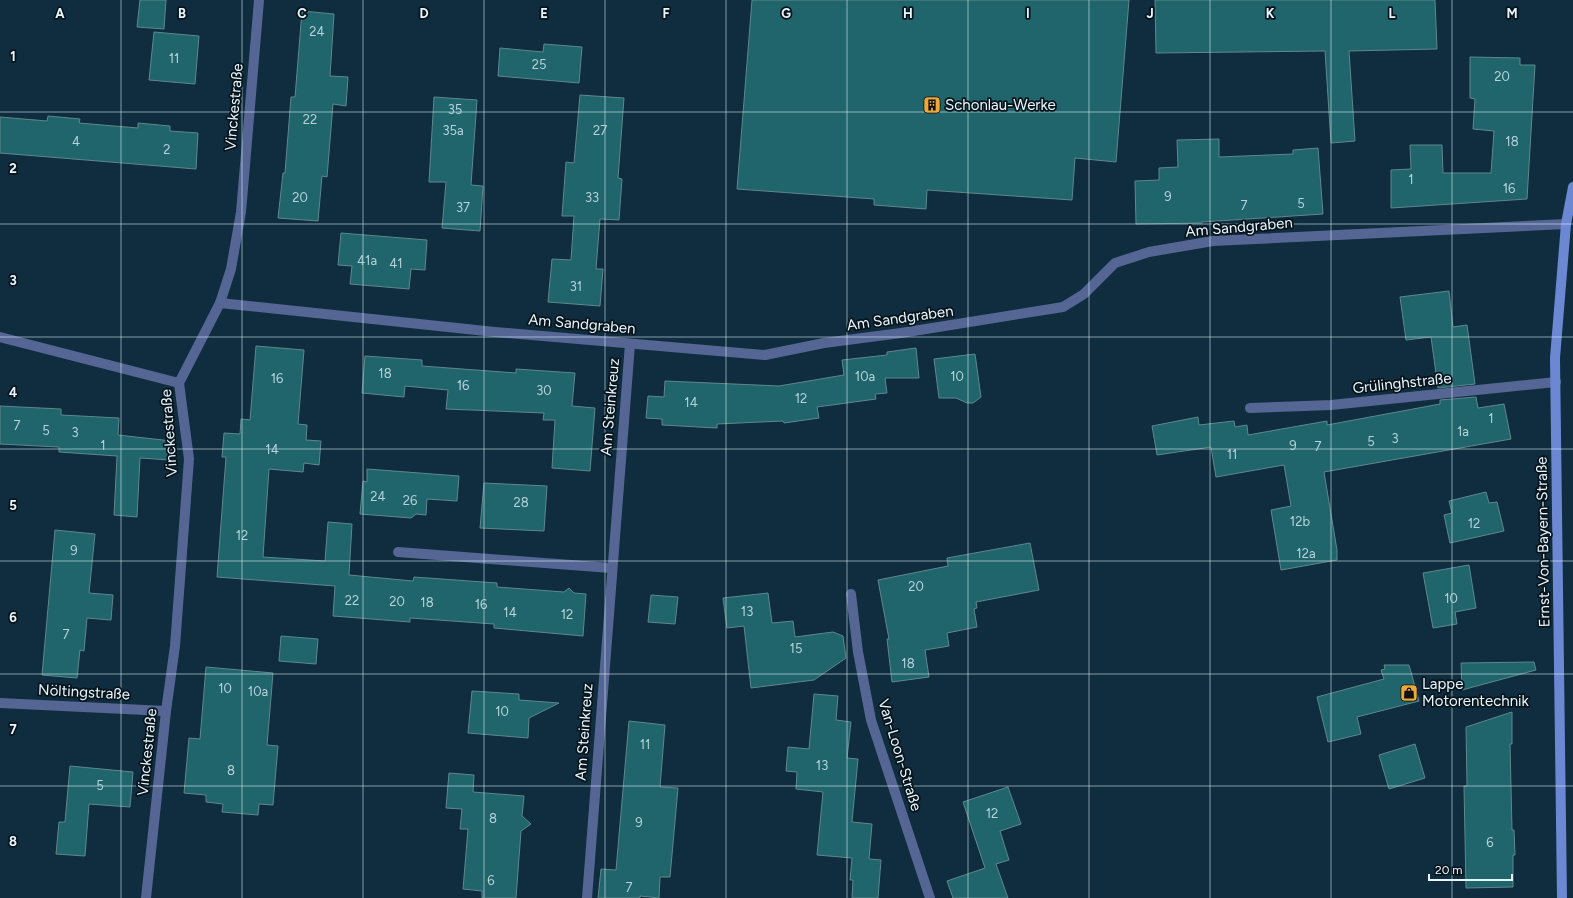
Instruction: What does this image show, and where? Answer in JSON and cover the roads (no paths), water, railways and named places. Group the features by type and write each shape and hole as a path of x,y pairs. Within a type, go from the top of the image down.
{"main road":[{"name":"Ernst-Von-Bayern-Straße","path":"1562,898 1555,358 1566,224 1573,187"}],"street":[{"name":"Vinckestraße","path":"146,898 166,711 175,646 189,459 179,383 220,304 231,269 241,212 259,0"},
{"name":"Am Sandgraben","path":"220,304 630,344 765,355 824,343 1019,315 1063,307 1084,294 1115,263 1149,252 1213,241 1566,224"},
{"path":"0,337 179,383"},
{"name":"Am Steinkreuz","path":"587,898 611,568 630,344"},
{"name":"Grülinghstraße","path":"1250,408 1331,405 1556,382"},
{"path":"398,552 611,568"},
{"name":"Van-Loon-Straße","path":"851,594 858,652 871,720 930,898"},
{"name":"Nöltingstraße","path":"0,703 166,711"}],"place":[{"name":"Schonlau-Werke","path":"932,105"},
{"name":"Lappe Motorentechnik","path":"1409,693"}]}
